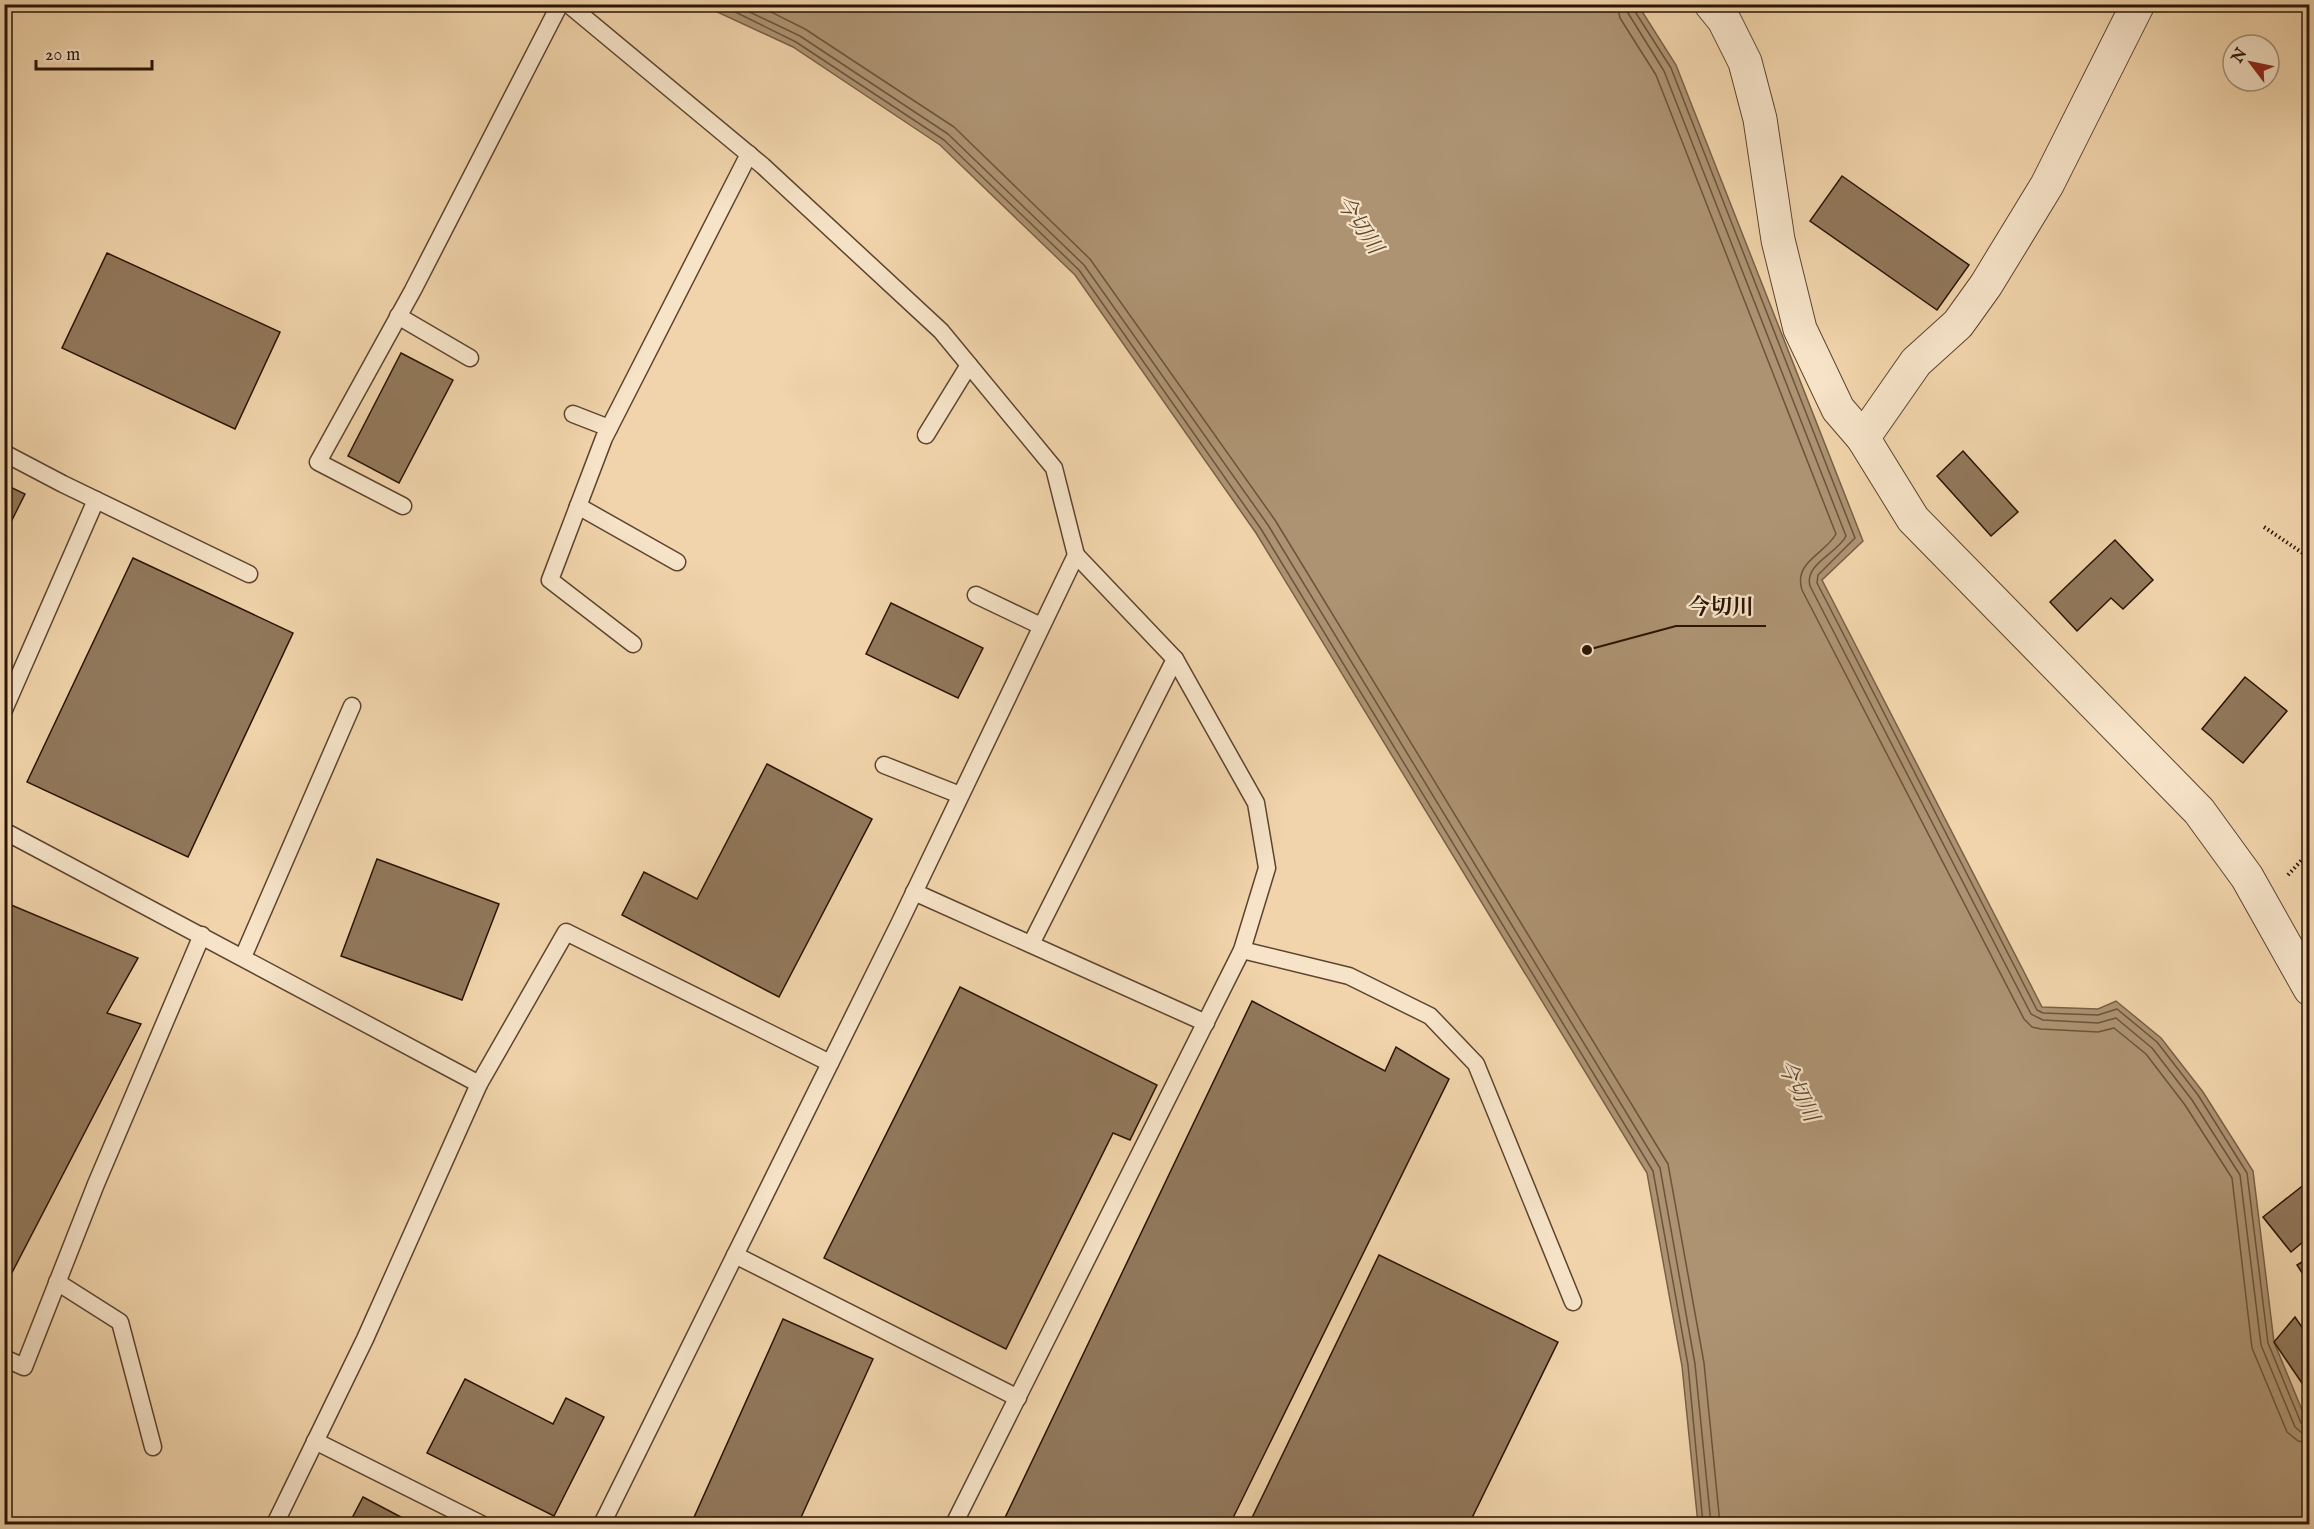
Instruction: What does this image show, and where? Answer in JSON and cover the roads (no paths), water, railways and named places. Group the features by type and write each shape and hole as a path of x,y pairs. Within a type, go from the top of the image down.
{"street":[{"path":"1711,4 1724,20 1745,62 1760,119 1778,240 1800,329 1838,409 1863,438 1913,519 2199,811 2247,877 2310,989"},
{"path":"1863,438 1916,362 1958,324 1986,285 2047,185 2138,4"}],"lane":[{"path":"403,506 318,462 398,316 560,4"},
{"path":"568,4 748,154 941,332 1054,468 1076,555 1175,658 1256,802 1267,868 1242,950 954,1524"},
{"path":"633,644 550,580 609,428 748,154"},
{"path":"398,316 470,358"},
{"path":"926,435 969,365"},
{"path":"573,414 609,428"},
{"path":"4,453 249,574"},
{"path":"4,710 96,500"},
{"path":"578,506 677,561"},
{"path":"602,1524 914,892 1076,555"},
{"path":"976,595 1041,626"},
{"path":"1031,944 1175,658"},
{"path":"243,957 352,706"},
{"path":"885,765 960,795"},
{"path":"4,831 479,1084"},
{"path":"914,892 1206,1023"},
{"path":"275,1524 365,1339 479,1084 566,932 830,1062"},
{"path":"4,1358 24,1366 96,1184 202,935"},
{"path":"1242,950 1349,976 1430,1016 1476,1064 1573,1302"},
{"path":"735,1255 1018,1398"},
{"path":"57,1282 120,1322 153,1447"},
{"path":"315,1441 481,1524"}],"water":[{"path":"712,5 1638,5 1676,65 1863,541 1822,580 2042,1007 2098,1009 2116,1001 2161,1038 2203,1092 2253,1171 2274,1342 2309,1427 2309,1524 1698,1524 1682,1366 1647,1173 1256,533 1075,275 940,145 793,47 715,11"}],"place":[{"name":"今切川","path":"1587,650"}]}
